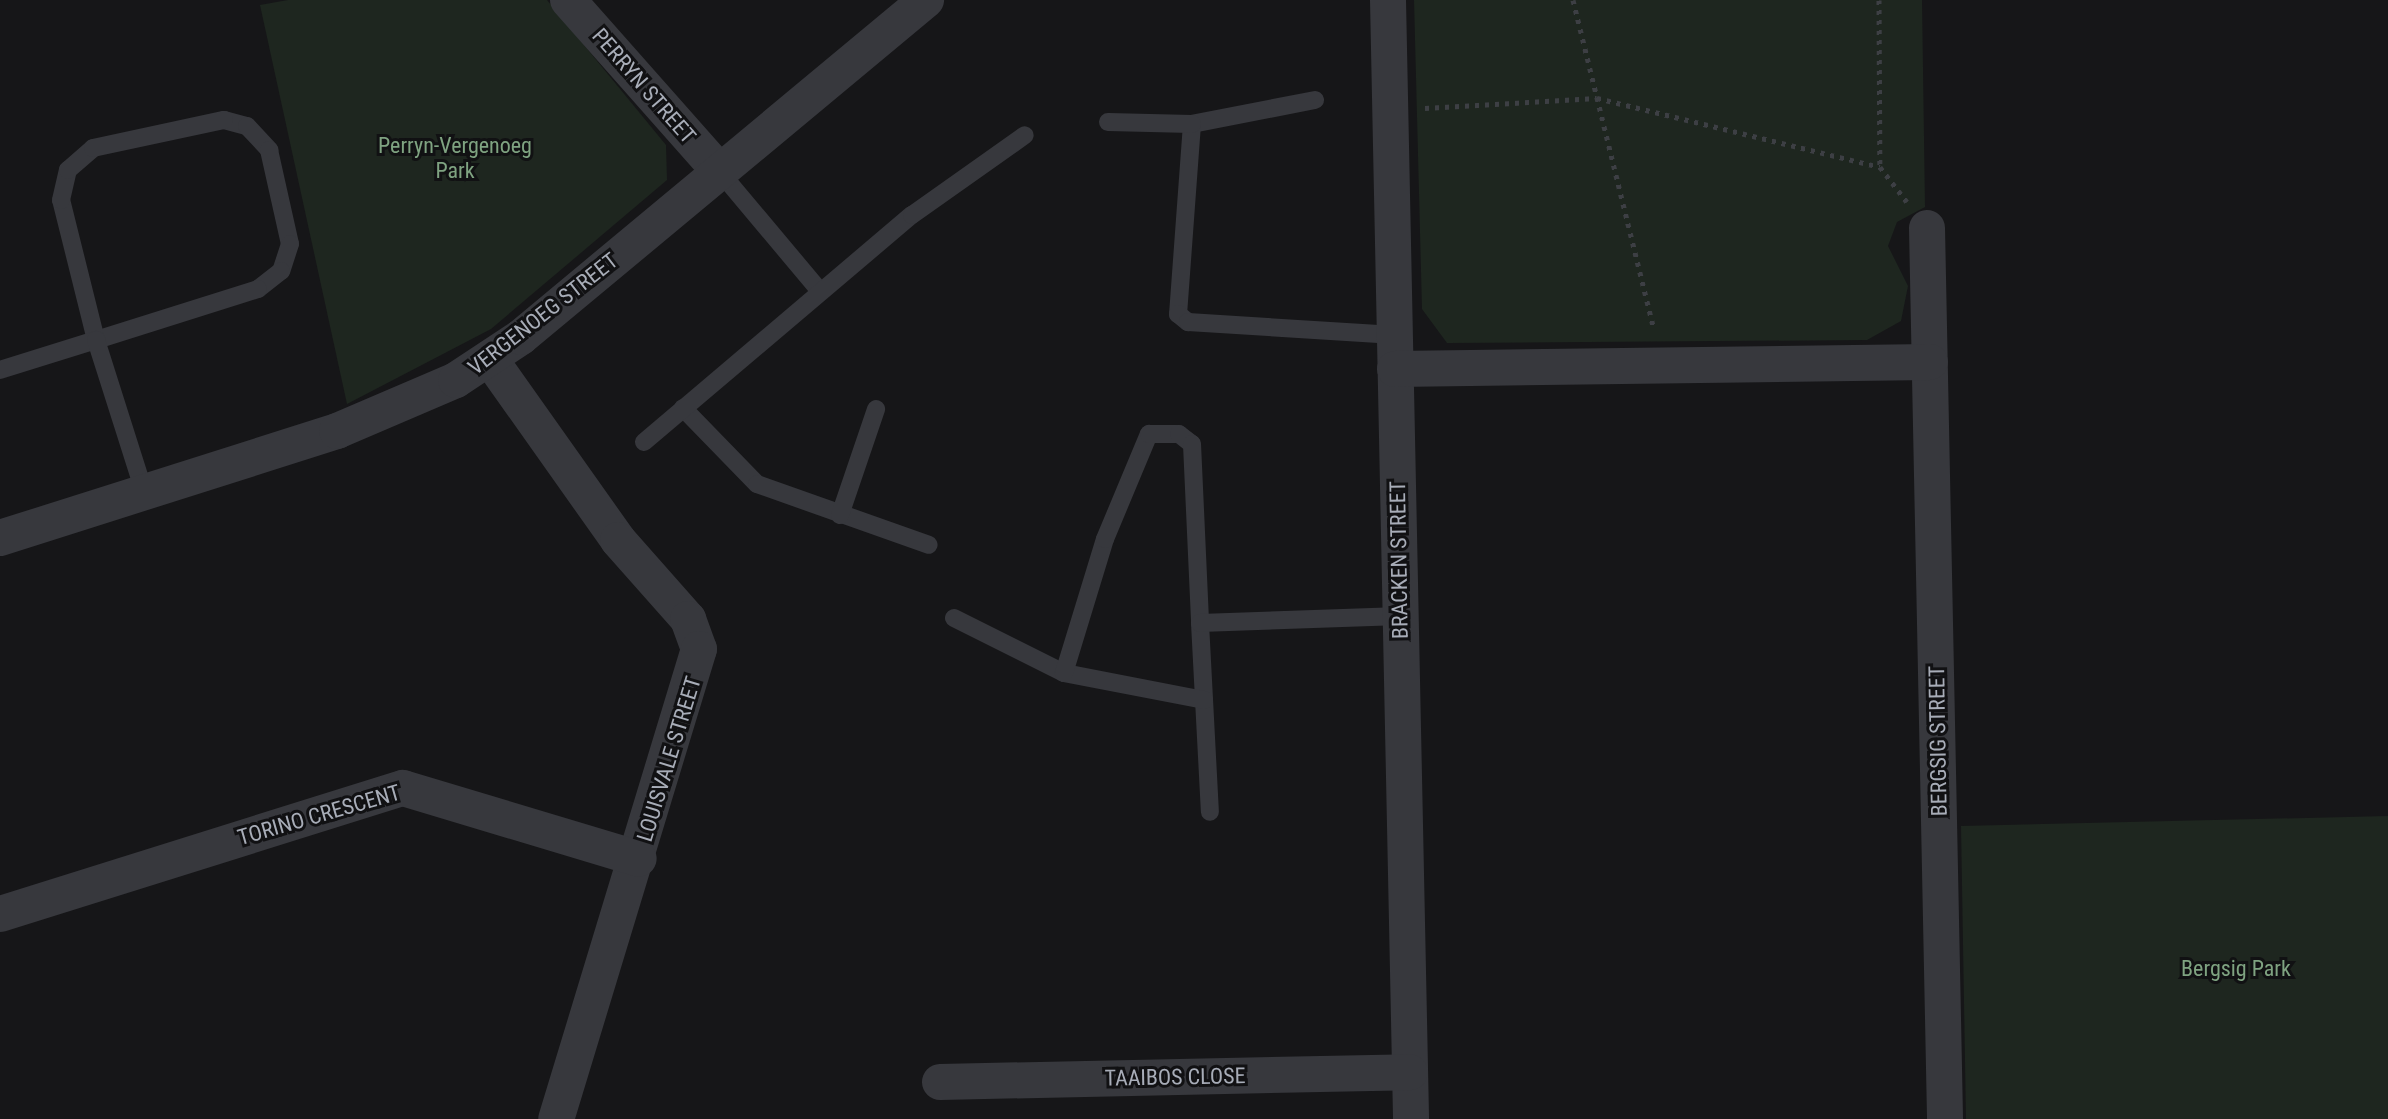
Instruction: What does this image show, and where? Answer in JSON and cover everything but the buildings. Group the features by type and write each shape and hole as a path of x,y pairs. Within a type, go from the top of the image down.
{"street":[{"name":"PERRYN STREET","path":"568,0 720,172"},
{"name":"VERGENOEG STREET","path":"0,538 379,416 490,359 926,0"},
{"name":"BRACKEN STREET","path":"1388,0 1411,1119"},
{"name":"BERGSIG STREET","path":"1927,228 1945,1119"},
{"path":"1395,352 1663,366 1930,362"},
{"name":"LOUISVALE STREET","path":"490,359 618,540 696,635 696,675 556,1119"},
{"name":"TORINO CRESCENT","path":"0,914 403,788 639,859"},
{"name":"TAAIBOS CLOSE","path":"940,1082 1410,1072"}],"lane":[{"path":"1108,122 1192,124 1315,100"},
{"path":"0,370 96,340 258,289 281,271 288,234 269,150 257,132 224,120 93,148 74,161 61,200 96,340 144,491"},
{"path":"1192,124 1182,319 1395,352"},
{"path":"644,442 965,172 1025,135"},
{"path":"720,172 820,291"},
{"path":"683,408 757,484 929,545"},
{"path":"840,515 876,409"},
{"path":"1064,673 1142,442 1157,431 1192,444 1210,812"},
{"path":"1200,623 1401,616"},
{"path":"954,618 1064,673 1204,700"}],"path":[{"path":"1573,0 1663,366"},
{"path":"1879,0 1880,167 1927,228"},
{"path":"1390,111 1597,98 1880,167"}],"green space":[{"name":"Perryn-Vergenoeg Park","path":"288,0 547,0 666,145 667,180 491,329 347,404 260,5"},
{"path":"1414,0 1922,0 1925,207 1897,222 1888,246 1908,286 1901,321 1867,340 1447,343 1422,309"},
{"name":"Bergsig Park","path":"2388,816 2388,1119 1966,1119 1961,826"}]}
